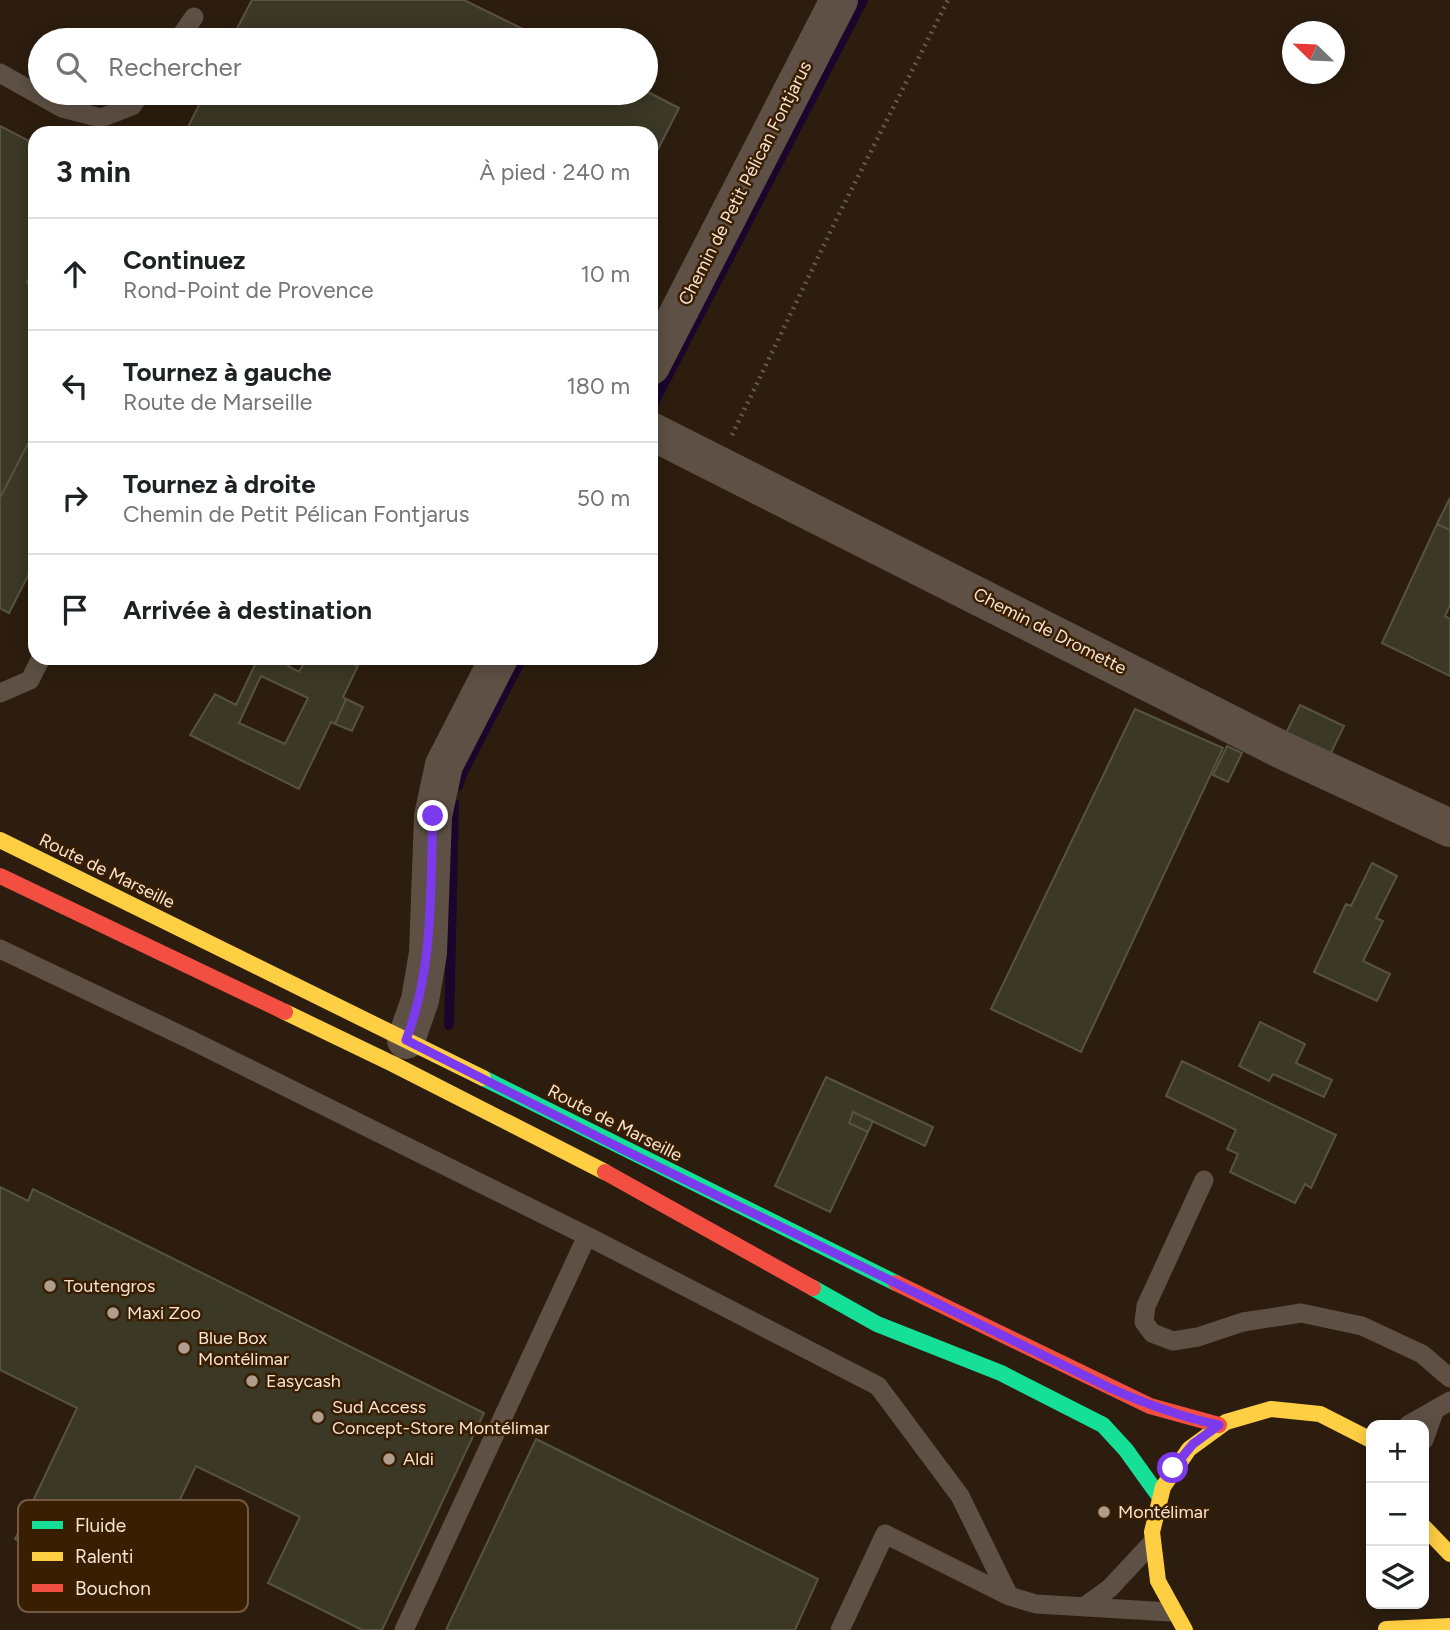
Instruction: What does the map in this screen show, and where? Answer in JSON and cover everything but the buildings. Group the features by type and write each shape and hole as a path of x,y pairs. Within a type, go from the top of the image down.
{"main road":[{"name":"Route de Marseille","path":"0,840 1110,1388 1185,1418 1219,1425"},
{"path":"0,876 393,1064 625,1182 877,1324 1001,1373 1067,1405 1102,1425 1126,1450 1159,1496"},
{"path":"1185,1630 1170,1612 1160,1591 1153,1567 1151,1544 1159,1496 1173,1468 1193,1444 1219,1425 1244,1414 1272,1408 1300,1408 1327,1415 1353,1426 1366,1436"},
{"path":"1429,1532 1450,1554"},
{"path":"1386,1630 1397,1612"},
{"path":"1386,1630 1450,1626"}],"street":[{"name":"Chemin de Petit Pélican Fontjarus","path":"658,352 839,0"},
{"name":"Chemin de Dromette","path":"658,434 1282,750 1450,828"},
{"path":"406,1040 420,1000 428,953 433,816 444,765 495,665"}],"lane":[{"path":"186,28 194,17"},
{"path":"0,73 28,89"},
{"path":"57,105 101,118 133,105"},
{"path":"0,693 30,680 38,665"},
{"path":"0,949 191,1040 587,1236 878,1386 960,1496 1009,1597"},
{"path":"1204,1180 1146,1306 1144,1322 1152,1333 1173,1341 1198,1337 1242,1322 1301,1313 1362,1326 1422,1354 1450,1378"},
{"path":"404,1630 587,1236"},
{"path":"1417,1420 1442,1406"},
{"path":"1429,1431 1442,1406"},
{"path":"840,1630 885,1534 1009,1597 1036,1604 1170,1612"},
{"path":"1084,1607 1110,1587 1151,1544"}],"path":[{"path":"718,464 948,0"}],"waterway":[{"path":"658,395 863,0"},
{"path":"458,786 518,665"},
{"path":"449,1025 454,804"}],"traffic: fast":[{"path":"483,1078 896,1283"},
{"path":"813,1288 877,1324 1001,1373 1103,1425 1126,1450 1159,1496"}],"traffic: slow":[{"path":"0,840 483,1078"},
{"path":"285,1012 605,1172"},
{"path":"1185,1630 1158,1581 1152,1532 1163,1487 1189,1449 1226,1422 1271,1409 1320,1414 1366,1437"},
{"path":"1429,1532 1450,1554"},
{"path":"1386,1629 1450,1626"}],"traffic: jam":[{"path":"0,876 285,1012"},
{"path":"605,1172 813,1288"},
{"path":"896,1283 1150,1406 1219,1425"}],"place":[{"name":"Toutengros","path":"50,1286"},
{"name":"Maxi Zoo","path":"113,1313"},
{"name":"Blue Box Montélimar","path":"184,1348"},
{"name":"Easycash","path":"252,1381"},
{"name":"Sud Access Concept-Store Montélimar","path":"318,1417"},
{"name":"Aldi","path":"389,1459"},
{"name":"Montélimar","path":"1104,1512"}],"route":[{"path":"433,816 428,953 420,1000 406,1040 1110,1388 1185,1418 1219,1425 1193,1444 1173,1468"}]}
